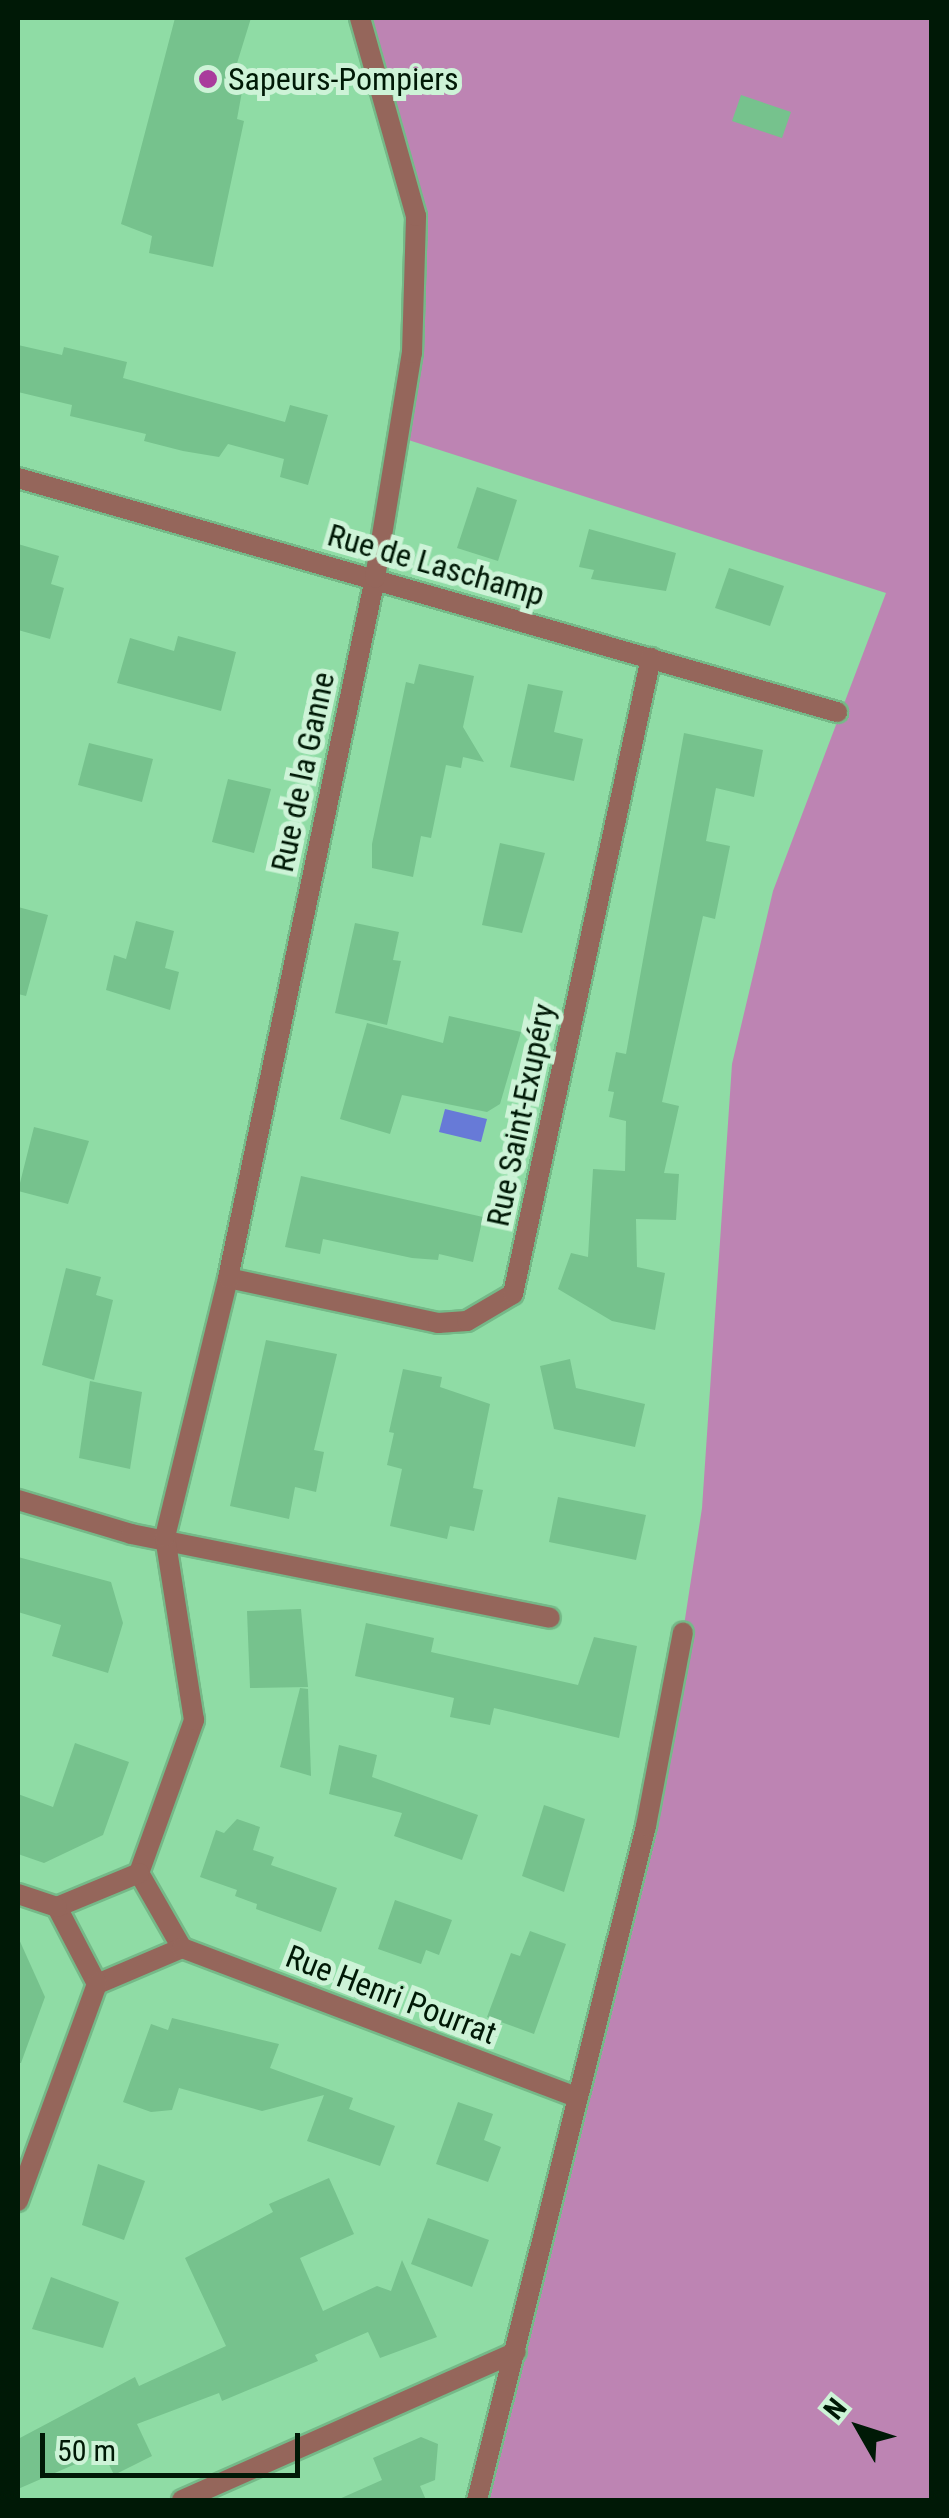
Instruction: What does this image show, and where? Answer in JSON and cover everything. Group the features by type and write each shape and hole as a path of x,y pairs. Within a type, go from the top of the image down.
{"street":[{"name":"Rue de la Ganne","path":"166,1537 228,1278 374,578 412,353 416,216 360,18"},
{"name":"Rue de Laschamp","path":"18,478 837,712"},
{"name":"Rue Saint-Exupéry","path":"228,1278 438,1324 467,1322 513,1294 651,658"},
{"path":"18,1500 131,1534 166,1537 550,1618"},
{"path":"18,1894 58,1907 139,1873 194,1720 166,1537"},
{"path":"478,2500 646,1826 683,1632"},
{"path":"97,1984 182,1948 139,1873"},
{"path":"18,2201 97,1984 58,1907"},
{"name":"Rue Henri Pourrat","path":"182,1948 578,2098"},
{"path":"182,2500 516,2352"}],"shaded area":[{"path":"360,18 931,18 931,2500 477,2500 683,1632 702,1508 732,1064 773,891 886,593 399,437 416,216"}],"water":[{"path":"445,1109 487,1119 481,1142 439,1132"}],"building":[{"path":"175,18 251,18 234,73 245,75 237,119 244,121 213,267 149,253 152,236 121,224"},
{"path":"741,95 791,112 782,138 732,121"},
{"path":"18,345 62,355 64,347 127,362 123,378 285,422 290,405 328,415 308,485 280,477 284,459 228,444 219,457 183,451 144,441 146,434 70,416 72,405 18,392"},
{"path":"477,487 517,500 498,561 457,548"},
{"path":"589,529 676,553 666,591 591,579 594,570 579,567"},
{"path":"18,544 59,556 51,584 64,588 50,639 18,630"},
{"path":"729,568 784,586 770,626 715,608"},
{"path":"178,636 236,652 221,711 117,683 130,638 174,651"},
{"path":"419,664 474,676 463,727 484,762 463,757 461,768 446,765 431,838 421,836 413,877 372,868 372,844 406,682 414,684"},
{"path":"528,684 563,691 554,732 583,739 574,781 510,767"},
{"path":"684,733 763,750 754,797 716,788 706,841 730,846 715,919 703,916 662,1102 679,1106 664,1173 679,1174 676,1220 636,1219 637,1267 665,1273 655,1330 612,1321 558,1289 571,1253 588,1257 593,1169 625,1171 626,1121 609,1117 614,1092 608,1091 616,1052 626,1054"},
{"path":"89,743 153,759 142,802 78,785"},
{"path":"228,779 271,789 254,853 212,842"},
{"path":"500,843 545,853 522,933 482,925"},
{"path":"18,907 48,915 26,996 18,994"},
{"path":"136,921 174,931 165,968 179,972 170,1010 106,990 114,955 126,959"},
{"path":"355,923 399,932 393,960 401,961 387,1025 335,1013"},
{"path":"449,1016 521,1032 500,1104 487,1112 402,1095 390,1134 340,1119 367,1023 443,1043"},
{"path":"34,1127 89,1141 68,1204 18,1191"},
{"path":"301,1176 483,1217 473,1262 439,1254 438,1260 412,1258 323,1239 320,1254 285,1247"},
{"path":"66,1268 101,1277 96,1295 113,1300 94,1380 42,1365"},
{"path":"266,1340 337,1354 314,1450 324,1452 316,1492 295,1487 289,1519 230,1506"},
{"path":"570,1359 576,1388 645,1404 635,1447 554,1429 540,1366"},
{"path":"403,1369 442,1377 440,1387 490,1404 473,1488 483,1490 474,1531 450,1526 447,1539 390,1526 402,1469 387,1465 394,1433 389,1432"},
{"path":"90,1381 142,1392 130,1469 79,1458"},
{"path":"558,1497 646,1515 636,1560 549,1542"},
{"path":"18,1557 111,1582 123,1623 108,1673 52,1656 61,1625 18,1612"},
{"path":"301,1609 308,1687 250,1688 247,1611"},
{"path":"366,1623 434,1638 431,1652 578,1685 594,1637 637,1646 619,1738 494,1708 490,1725 450,1717 454,1698 355,1676"},
{"path":"300,1688 308,1689 311,1776 280,1767"},
{"path":"75,1743 129,1762 103,1835 44,1863 18,1854 18,1794 53,1807"},
{"path":"339,1745 377,1755 372,1777 478,1815 462,1860 394,1836 402,1813 329,1794"},
{"path":"544,1805 585,1819 564,1892 522,1876"},
{"path":"237,1819 260,1827 253,1850 274,1857 271,1865 337,1888 321,1932 256,1909 257,1904 235,1896 237,1890 200,1877 216,1830 224,1833"},
{"path":"395,1900 452,1920 439,1955 426,1950 421,1964 378,1949"},
{"path":"530,1931 566,1944 534,2034 487,2017 511,1953 520,1956"},
{"path":"18,1937 45,1997 21,2063 18,2063"},
{"path":"172,2018 279,2044 270,2068 353,2098 349,2109 395,2126 380,2166 307,2141 324,2095 262,2111 179,2088 172,2110 151,2112 123,2102 151,2024 168,2030"},
{"path":"458,2102 493,2114 484,2140 501,2147 488,2182 436,2164"},
{"path":"98,2164 145,2181 124,2240 82,2225"},
{"path":"329,2178 354,2234 300,2258 323,2311 377,2286 391,2291 402,2260 437,2337 380,2358 368,2332 315,2355 318,2361 222,2401 219,2393 137,2424 152,2456 114,2475 103,2452 18,2489 18,2439 135,2377 139,2386 226,2346 185,2258 273,2212 269,2204"},
{"path":"428,2218 489,2240 472,2287 411,2264"},
{"path":"51,2277 119,2302 103,2348 32,2329"},
{"path":"421,2437 438,2444 435,2480 420,2486 426,2500 337,2500 382,2480 373,2458"}],"place":[{"name":"Sapeurs-Pompiers","path":"208,79"}]}
